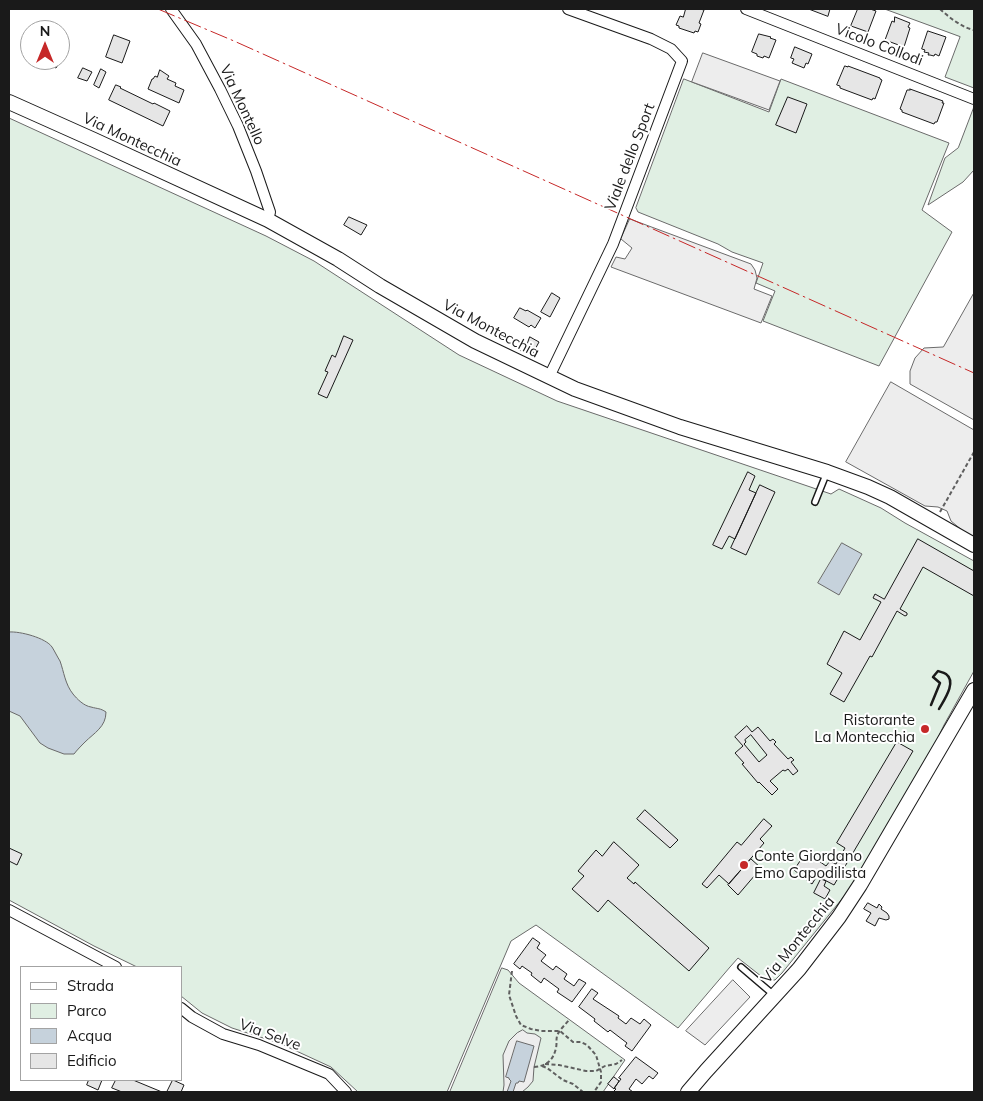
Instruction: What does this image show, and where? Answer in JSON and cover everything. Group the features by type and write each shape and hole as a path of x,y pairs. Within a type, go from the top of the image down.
{"street":[{"name":"Via Montello","path":"171,9 196,44 238,126 270,212 268,220"},
{"name":"Vicolo Collodi","path":"746,9 974,98"},
{"name":"Viale dello Sport","path":"548,377 613,244 682,61 671,49 574,10"},
{"name":"Via Montecchia","path":"9,102 268,220 476,341 548,377 680,428 827,472 868,487 890,497 974,545"},
{"name":"Via Montecchia","path":"688,1092 799,969 850,902 974,690"},
{"path":"9,910 114,966"},
{"name":"Via Selve","path":"182,1009 192,1017 223,1034 259,1045 329,1074 346,1092"}],"lane":[{"path":"815,502 827,472"},
{"path":"741,967 775,996"}],"path":[{"path":"940,9 950,18 968,29 974,30"},
{"path":"938,517 974,452"},
{"path":"512,971 509,995 521,1025 531,1029 560,1031 573,1042 581,1042 587,1045 596,1055 600,1069 601,1082 594,1092"},
{"path":"534,1067 542,1066 553,1056 557,1046 557,1036 569,1020"},
{"path":"545,1064 596,1071 622,1060"},
{"path":"542,1066 584,1092"}],"green space":[{"path":"885,9 974,9 974,88 945,77 960,37"},
{"path":"684,79 769,112 781,79 949,143 922,210 952,232 879,366 763,321 775,291 756,283 763,263 732,252 718,244 638,212 636,208"},
{"path":"974,107 974,170 963,182 928,205 945,158 958,148"},
{"path":"9,118 266,236 314,261 459,355 557,401 831,494 839,489 881,508 974,561 974,671 928,758 854,884 775,980 766,980 738,958 678,1028 536,925 511,941 447,1092 358,1092 331,1067 279,1043 232,1028 202,1013 182,997 182,966 135,966 9,900"},
{"path":"502,968 508,970 519,983 625,1060 603,1092 450,1092"}],"shaded area":[{"path":"703,53 780,81 769,110 692,82"},
{"path":"630,219 751,264 757,278 754,289 772,296 761,323 611,267 616,257 625,259 632,248 621,239"},
{"path":"974,293 974,420 910,384 910,371 915,358 924,348 943,347"},
{"path":"891,382 974,430 974,539 951,521 947,511 938,507 925,506 846,462"},
{"path":"733,980 750,997 705,1045 686,1031"},
{"path":"523,1030 541,1038 534,1067 533,1081 522,1092 503,1092 503,1055 509,1041"}],"water":[{"path":"842,543 862,554 839,595 818,583"},
{"path":"9,632 32,636 49,644 60,661 66,682 73,694 86,705 106,712 102,726 74,754 64,754 40,743 20,716 9,711"},
{"path":"517,1041 534,1046 524,1082 519,1081 516,1083 513,1092 507,1092 511,1081 506,1077"}],"building":[{"path":"686,9 704,10 698,32 695,31 694,33 679,28 676,25 680,16 683,17"},
{"path":"809,9 830,9 828,16"},
{"path":"858,9 876,11 868,32 851,26"},
{"path":"895,17 910,23 904,47 885,40"},
{"path":"928,31 946,37 939,56 935,54 934,56 928,55 929,53 924,52 925,50 922,49"},
{"path":"759,34 776,40 769,58 757,56 757,54 752,52"},
{"path":"114,35 130,41 122,63 106,57"},
{"path":"795,47 812,54 804,68 792,63 794,59 791,58"},
{"path":"845,66 882,80 875,99 873,98 872,100 840,88 837,85"},
{"path":"83,68 92,72 87,81 78,78"},
{"path":"101,69 106,72 99,88 94,85"},
{"path":"160,70 169,76 167,79 176,83 175,86 184,90 179,103 148,89 152,79 155,76 157,77"},
{"path":"116,85 170,111 163,126 109,100"},
{"path":"910,89 943,101 942,103 944,103 937,122 934,124 902,112 900,109 907,90"},
{"path":"788,97 807,104 796,133 776,125"},
{"path":"349,217 367,225 361,235 344,225"},
{"path":"552,293 560,298 550,317 541,312"},
{"path":"520,308 541,318 535,328 531,325 529,327 514,318"},
{"path":"344,336 353,340 327,398 318,394 328,372 325,371 332,355 335,357"},
{"path":"530,337 539,342 532,355 519,350 522,343 526,346"},
{"path":"748,472 755,476 749,490 756,493 735,539 729,536 722,549 713,545"},
{"path":"760,485 775,492 746,555 731,548"},
{"path":"918,539 974,571 974,596 923,567 900,609 907,613 907,615 905,616 897,611 872,657 870,656 844,702 830,694 842,673 827,664 844,631 860,640 881,602 873,598 875,594 884,599"},
{"path":"747,726 752,732 758,727 770,741 773,739 776,742 774,744 788,759 791,757 794,760 791,762 798,771 793,775 788,769 783,770 770,781 778,789 772,795 758,783 742,764 744,763 735,753 743,746 735,737","holes":["751,735 767,755 759,762 744,744 745,740"]},
{"path":"897,742 913,751 834,885 817,876 812,884 794,870 806,852 826,866 830,861 836,864 845,848 837,843"},
{"path":"645,810 678,840 670,848 637,819"},
{"path":"764,819 772,826 760,839 764,843 729,884 719,875 707,888 702,884 737,842 741,845"},
{"path":"614,842 639,865 627,878 634,884 635,882 709,948 689,971 608,900 598,912 572,889 584,876 578,871 596,850 602,856"},
{"path":"9,848 22,854 17,865 9,861"},
{"path":"751,859 761,868 738,895 728,885"},
{"path":"821,879 826,881 824,886 830,890 825,899 814,893"},
{"path":"868,903 877,908 879,904 882,907 881,909 889,916 889,919 879,918 875,926 866,921 871,913 864,909"},
{"path":"533,938 540,943 537,948 546,955 541,961 553,970 556,966 567,974 564,979 574,986 579,979 586,983 572,1002 557,992 559,989 544,978 541,983 531,975 532,973 522,966 520,969 514,964"},
{"path":"592,989 598,993 593,999 619,1016 618,1018 626,1024 631,1018 640,1024 644,1019 651,1025 632,1051 625,1046 627,1043 610,1030 608,1032 579,1007"},
{"path":"636,1057 658,1073 653,1079 649,1076 642,1084 636,1079 629,1089 633,1092 613,1092 621,1079 619,1078"},
{"path":"614,1077 619,1081 614,1089 608,1084"},
{"path":"89,1081 102,1081 98,1090 87,1085"},
{"path":"116,1081 135,1081 162,1092 122,1092 112,1088"},
{"path":"172,1081 184,1085 181,1092 167,1092"}],"wall":[{"path":"931,705 940,683 933,677 938,671 946,674 950,682 949,691 939,709"}],"power":[{"path":"158,9 234,41 974,373"}],"place":[{"name":"Ristorante La Montecchia","path":"925,729"},
{"name":"Conte Giordano Emo Capodilista","path":"744,865"}]}
